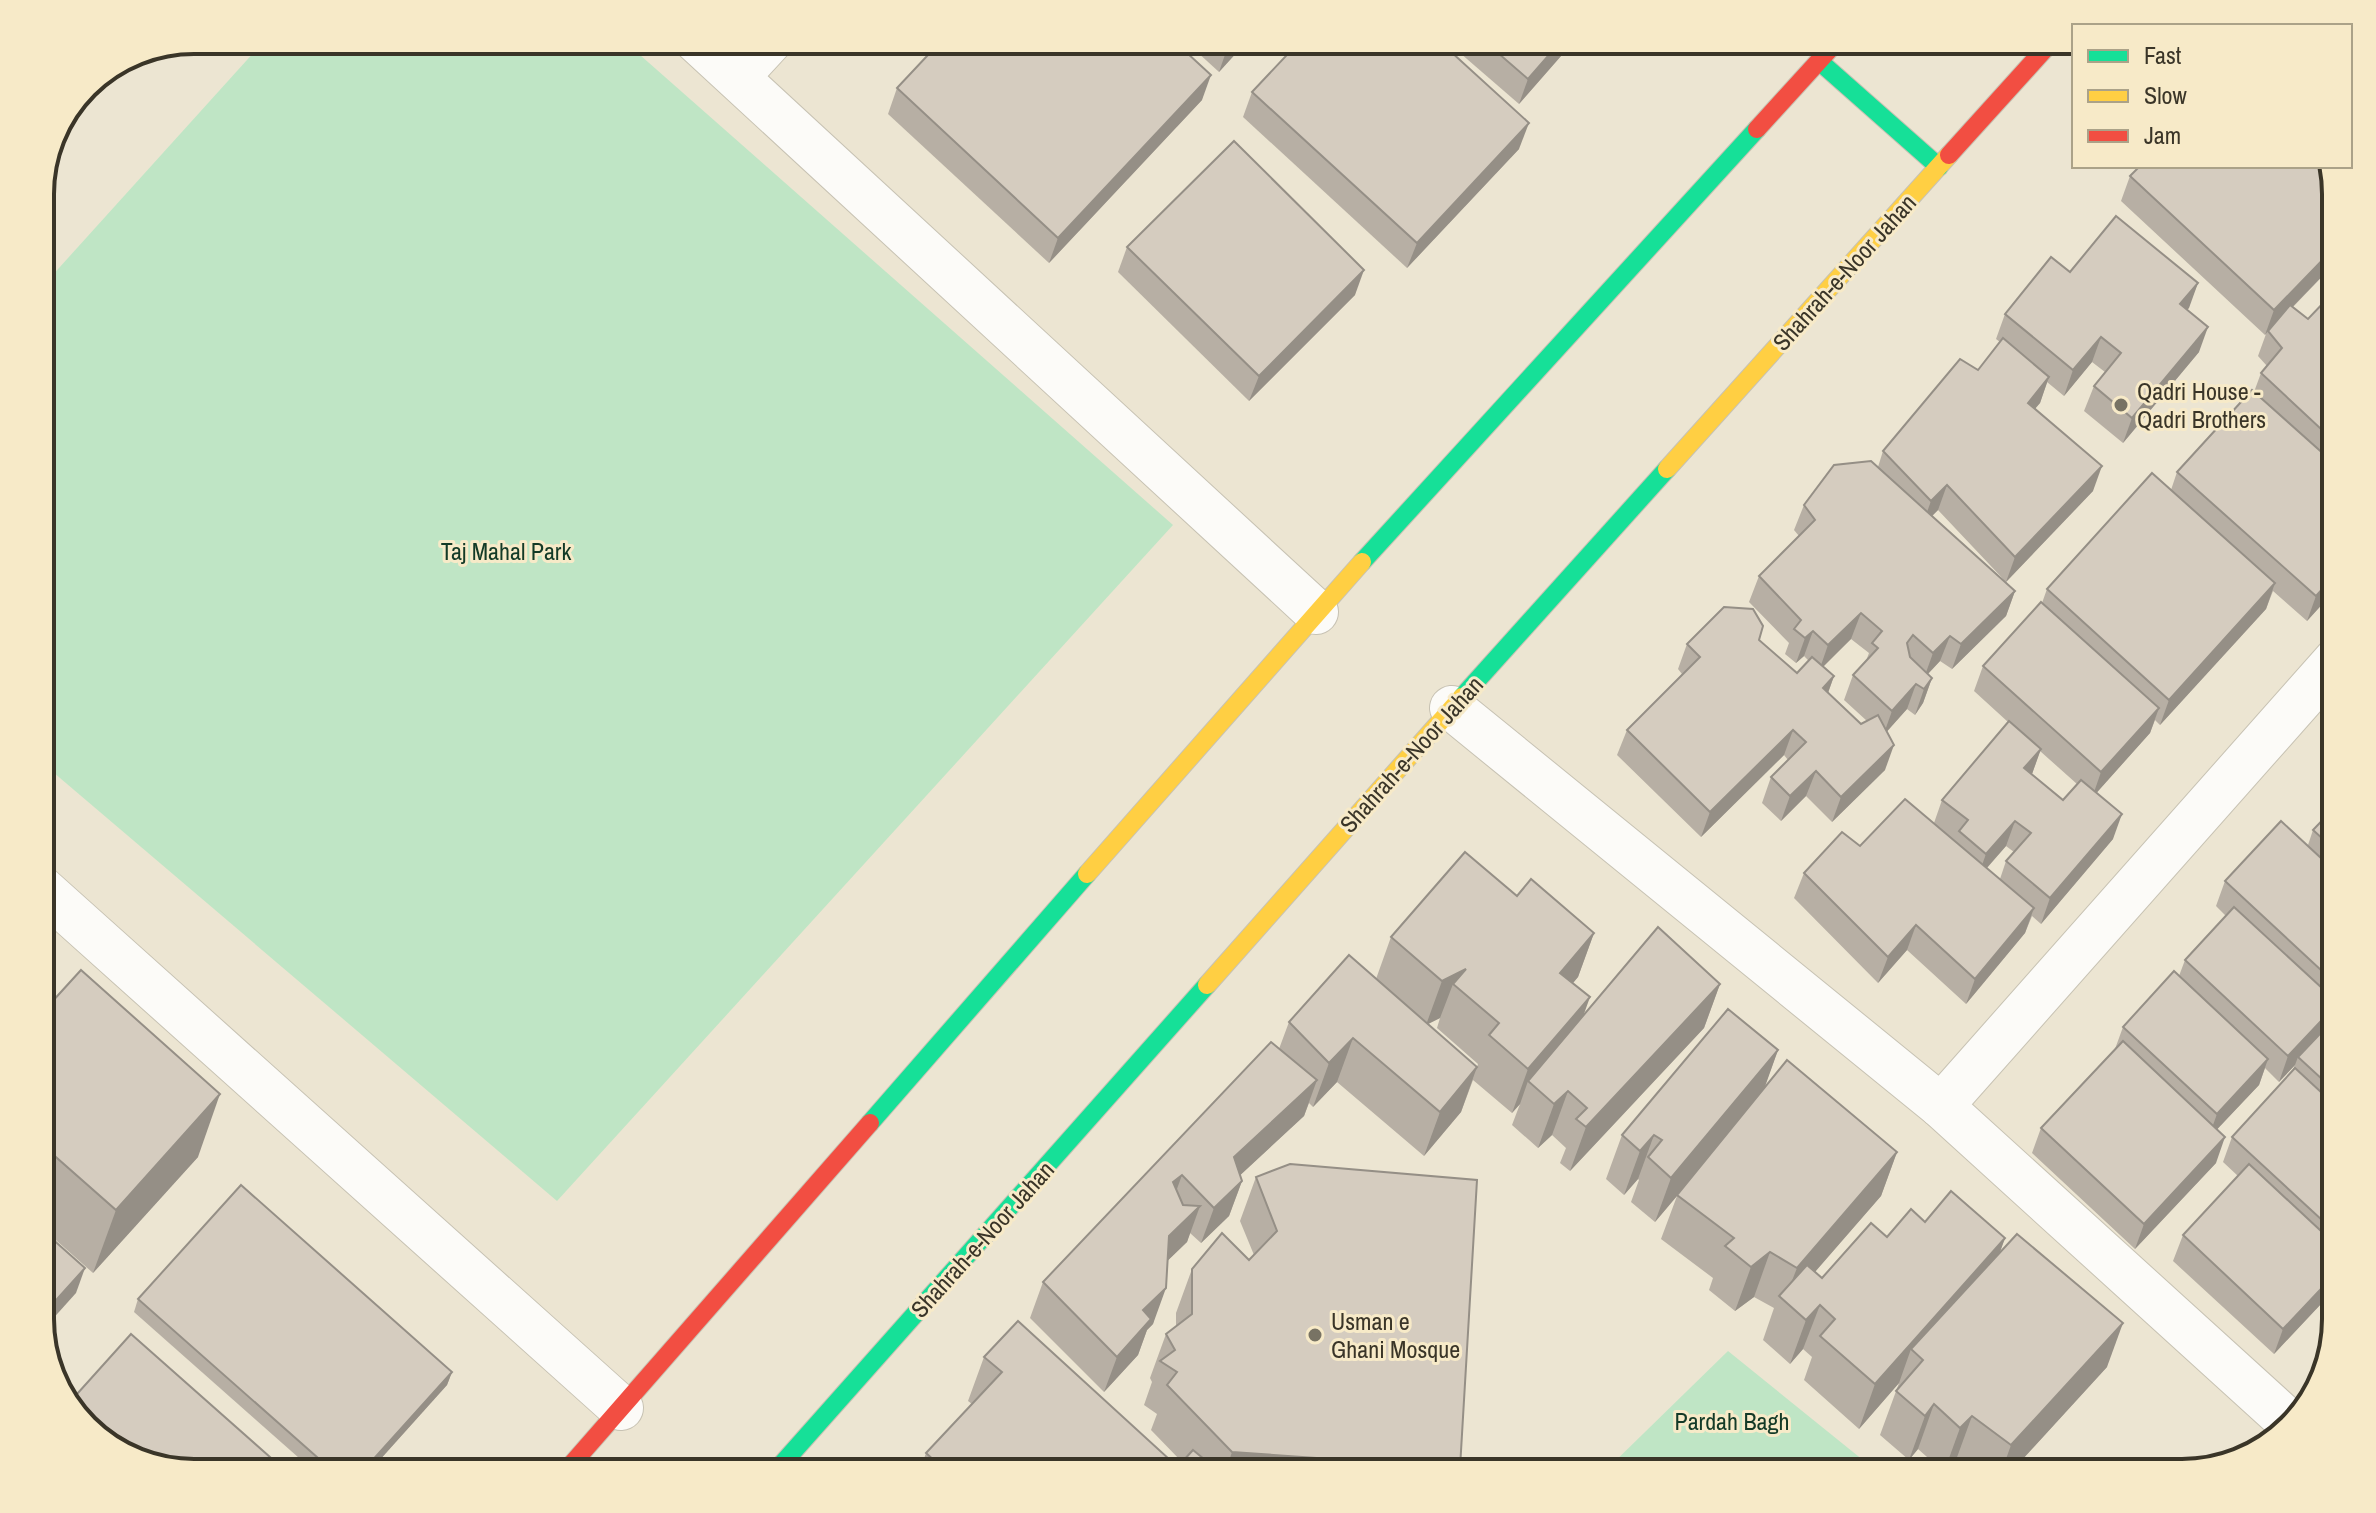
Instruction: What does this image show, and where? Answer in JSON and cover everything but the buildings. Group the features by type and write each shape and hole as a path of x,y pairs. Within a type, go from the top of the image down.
{"main road":[{"path":"576,1459 1316,612 1825,54"},
{"name":"Shahrah-e-Noor Jahan","path":"786,1459 1452,708 2040,54"},
{"path":"1819,61 1939,167"}],"street":[{"path":"712,54 1316,612"},
{"path":"737,77 758,54"},
{"path":"1941,1106 2322,676"},
{"path":"1452,708 1941,1106 2282,1416"},
{"path":"54,900 621,1408"}],"green space":[{"name":"Taj Mahal Park","path":"252,54 639,54 1173,525 557,1201 54,773 54,274"},
{"name":"Pardah Bagh","path":"1728,1351 1862,1459 1617,1459"}],"traffic: fast":[{"path":"1819,61 1939,167"},
{"path":"1362,562 1757,129"},
{"path":"1462,697 1667,469"},
{"path":"870,1123 1087,874"},
{"path":"786,1459 1207,985"}],"traffic: slow":[{"path":"1667,469 1949,155"},
{"path":"1087,874 1362,562"},
{"path":"1207,985 1462,697"}],"traffic: jam":[{"path":"1757,129 1825,54"},
{"path":"1949,155 2040,54"},
{"path":"576,1459 870,1123"}],"place":[{"name":"Qadri House - Qadri Brothers","path":"2121,405"},
{"name":"Usman e Ghani Mosque","path":"1315,1335"}]}
